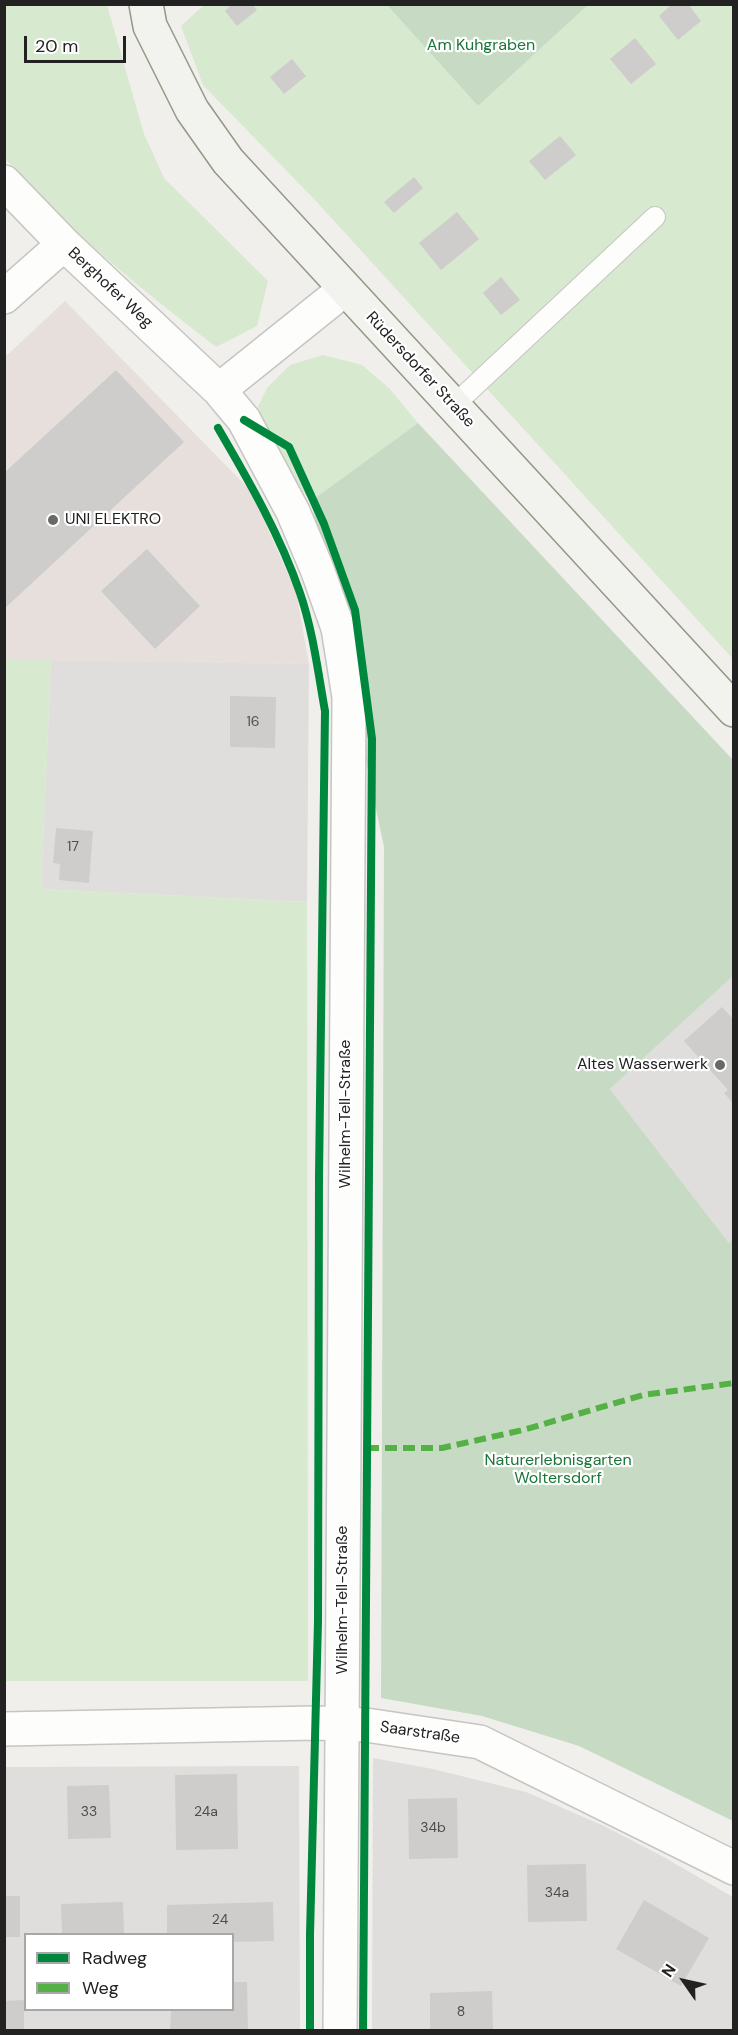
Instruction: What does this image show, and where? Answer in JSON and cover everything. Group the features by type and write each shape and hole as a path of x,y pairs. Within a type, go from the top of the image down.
{"main road":[{"name":"Rüdersdorfer Straße","path":"146,4 150,26 192,110 228,161 734,710"}],"street":[{"name":"Berghofer Weg","path":"4,182 64,244 219,390"},
{"path":"4,297 64,244"},
{"path":"219,390 345,289"},
{"name":"Wilhelm-Tell-Straße","path":"219,390 243,420 292,512 317,569 338,628 348,697 340,2031"},
{"name":"Saarstraße","path":"4,1729 316,1723 366,1725 480,1742 734,1868"}],"lane":[{"path":"453,406 655,217"}],"shaded area":[{"path":"65,301 251,491 296,592 309,664 5,660 5,357"},
{"path":"51,660 309,664 307,902 41,889"},
{"path":"733,976 734,1239 729,1243 610,1089"},
{"path":"373,1758 433,1769 526,1792 604,1826 733,1897 733,2030 372,2030"},
{"path":"299,1766 300,2030 5,2030 4,1767"}],"green space":[{"path":"4,5 107,5 144,134 164,178 268,281 257,326 216,347 133,281 79,234 53,210 5,158"},
{"path":"204,5 387,5 478,106 588,5 733,5 733,659 316,201 203,85 181,26"},
{"name":"Am Kuhgraben","path":"387,5 588,5 478,106"},
{"path":"323,355 362,365 389,388 418,423 311,501 280,466 258,407 267,388 290,365"},
{"name":"Naturerlebnisgarten Woltersdorf","path":"418,423 733,760 733,976 610,1089 729,1243 733,1239 733,1821 579,1746 482,1716 381,1698 384,847 311,501"},
{"path":"4,660 51,660 41,889 307,902 308,1681 5,1681"}],"building":[{"path":"232,4 252,4 257,10 237,26 225,11"},
{"path":"672,4 688,4 701,21 678,40 659,16"},
{"path":"635,38 656,64 631,84 610,59"},
{"path":"292,59 306,76 284,94 270,77"},
{"path":"560,136 576,155 545,180 529,161"},
{"path":"414,177 423,188 394,213 384,202"},
{"path":"457,212 479,239 441,270 419,243"},
{"path":"501,277 520,300 501,315 483,293"},
{"path":"116,370 184,442 4,609 4,473"},
{"path":"147,549 200,606 155,649 101,591"},
{"path":"230,696 276,697 275,748 230,747"},
{"path":"56,828 93,831 89,883 59,880 60,864 53,863"},
{"name":"Altes Wasserwerk","path":"722,1007 734,1020 734,1104 724,1093 728,1090 684,1041"},
{"path":"237,1774 238,1849 176,1850 175,1775"},
{"path":"109,1785 111,1838 68,1839 67,1786"},
{"path":"457,1798 458,1858 409,1859 408,1799"},
{"path":"586,1864 587,1921 528,1922 527,1865"},
{"path":"4,1896 20,1896 20,1937 4,1937"},
{"path":"644,1900 709,1938 681,1986 616,1949"},
{"path":"123,1902 124,1933 62,1933 61,1904"},
{"path":"273,1902 274,1941 234,1942 234,1933 167,1933 167,1905"},
{"path":"234,1982 247,1982 248,2030 170,2030 171,2011 234,2011"},
{"path":"492,1991 493,2030 430,2030 430,1993"},
{"path":"24,2000 24,2030 4,2030 4,2001"}],"marked path":[{"path":"367,1448 442,1448 523,1430 643,1395 734,1383"}],"cycle path":[{"path":"244,420 289,447 324,524 355,610 372,739 363,2030"},
{"path":"218,428 263,509 292,571 308,622 325,711 319,1176 318,1621 310,1934 310,2030"}],"place":[{"name":"UNI ELEKTRO","path":"53,520"},
{"name":"Altes Wasserwerk","path":"720,1065"}]}
